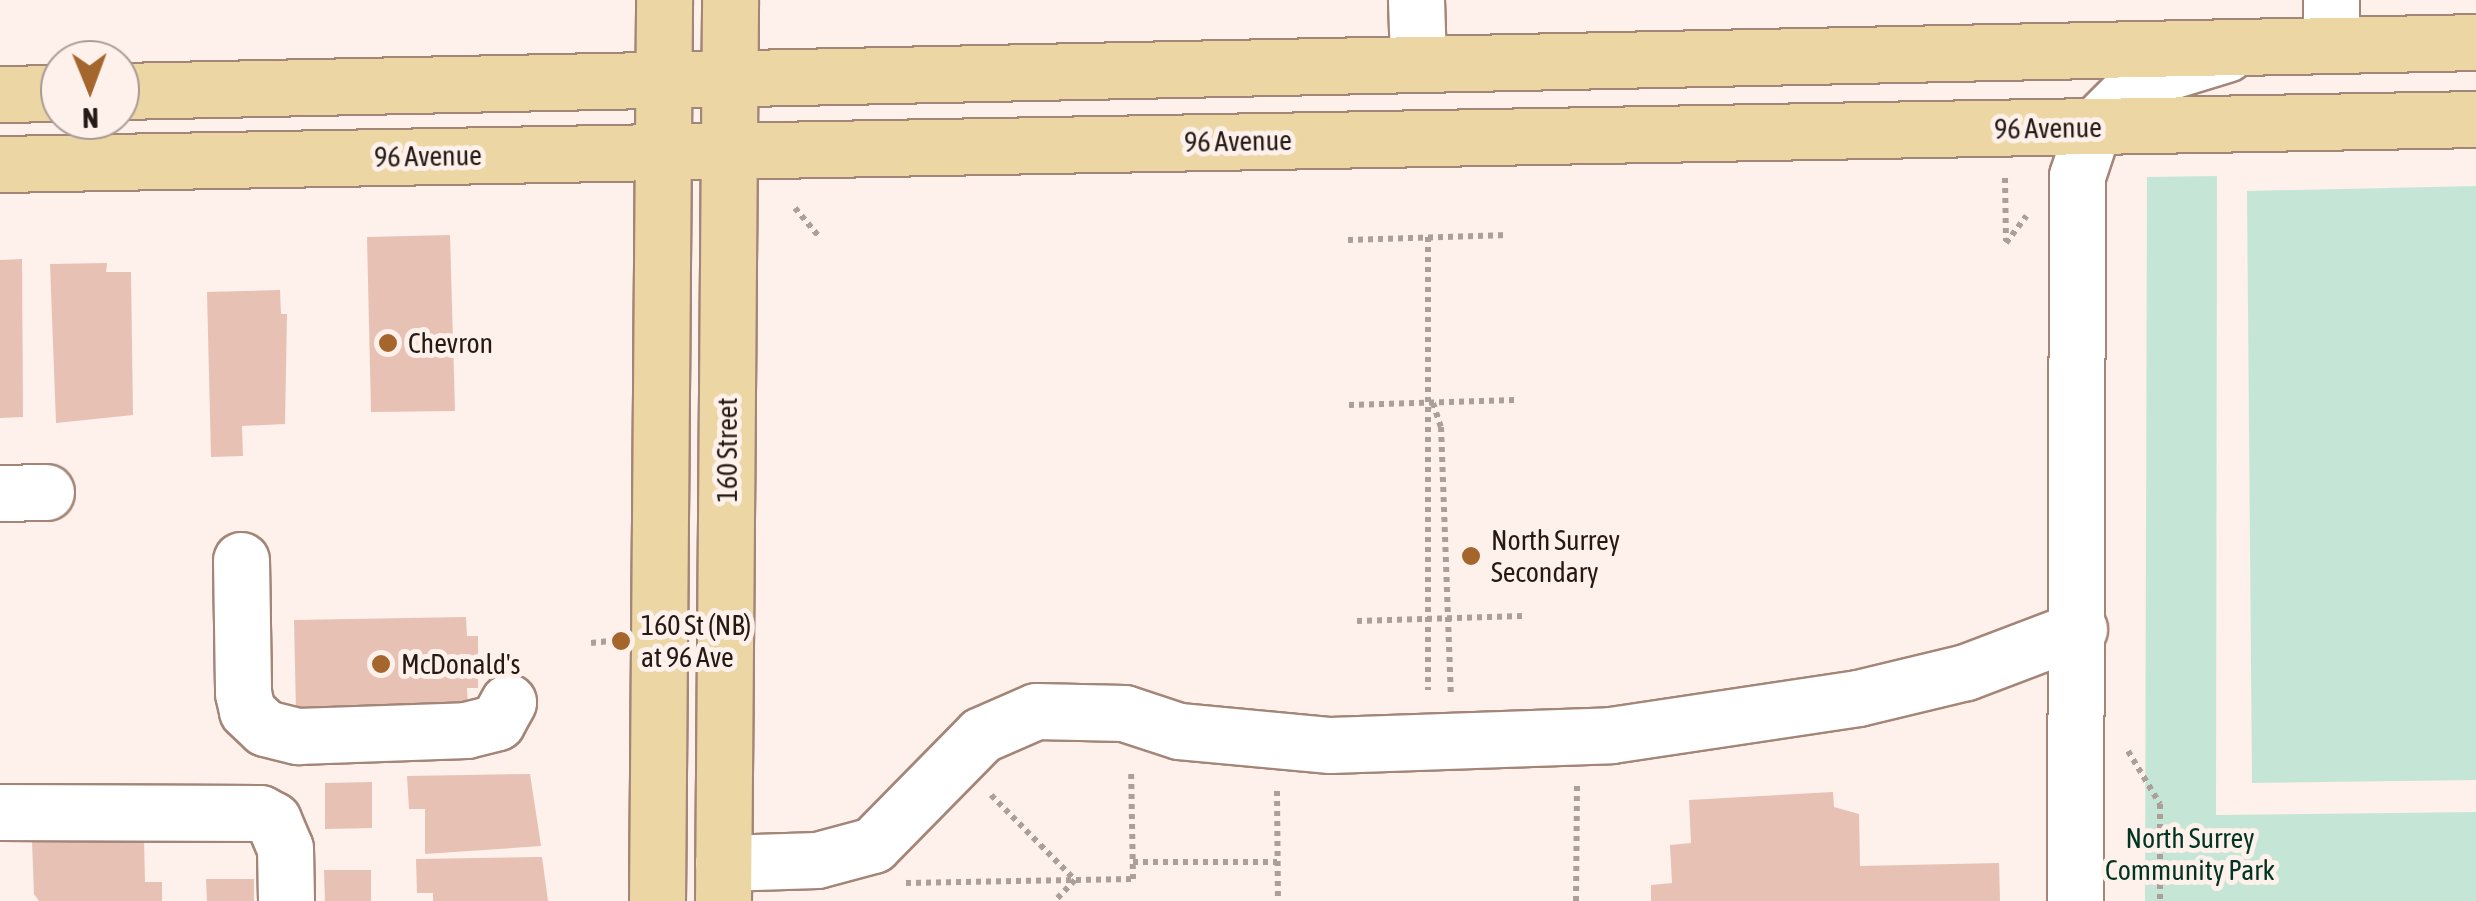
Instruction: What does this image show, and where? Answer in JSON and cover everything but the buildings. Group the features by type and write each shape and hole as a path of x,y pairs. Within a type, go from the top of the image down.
{"main road":[{"path":"657,901 664,0"},
{"name":"160 Street","path":"723,882 730,0"},
{"path":"140,91 1418,61 2248,47 2331,23 2476,42"},
{"path":"0,94 40,93"},
{"name":"96 Avenue","path":"0,164 2476,119"}],"street":[{"path":"1416,0 1418,61"},
{"path":"2076,901 2077,176 2093,128 2141,80 2248,47"},
{"path":"240,560 243,693 247,711 266,728 298,736 466,730 497,722 508,702"},
{"path":"723,882 872,844 981,735 1036,711 1124,714 1179,731 1330,745 1596,736 1858,698 1966,672 2078,629"},
{"path":"0,812 260,813 272,820 285,848 286,901"}],"path":[{"path":"2005,177 2006,243"},
{"path":"795,208 820,238"},
{"path":"1348,240 1508,235"},
{"path":"1428,237 1433,403 1426,426 1428,700"},
{"path":"1349,405 1515,400"},
{"path":"1433,403 1442,427 1451,700"},
{"path":"1357,621 1522,616"},
{"path":"2119,738 2160,804 2160,901"},
{"path":"895,883 1134,879 1130,769"},
{"path":"1576,901 1577,782"},
{"path":"985,790 1075,880"},
{"path":"1277,791 1278,901"},
{"path":"1133,862 1277,862"},
{"path":"1054,901 1075,880"}],"green space":[{"name":"North Surrey Community Park","path":"2217,176 2216,815 2476,812 2476,901 2145,901 2147,177"},
{"path":"2476,186 2476,780 2252,783 2247,191"}],"place":[{"name":"Chevron","path":"388,343"},
{"name":"North Surrey Secondary","path":"1471,556"},
{"name":"160 St (NB) at 96 Ave","path":"621,641"},
{"name":"McDonald's","path":"381,664"}]}
